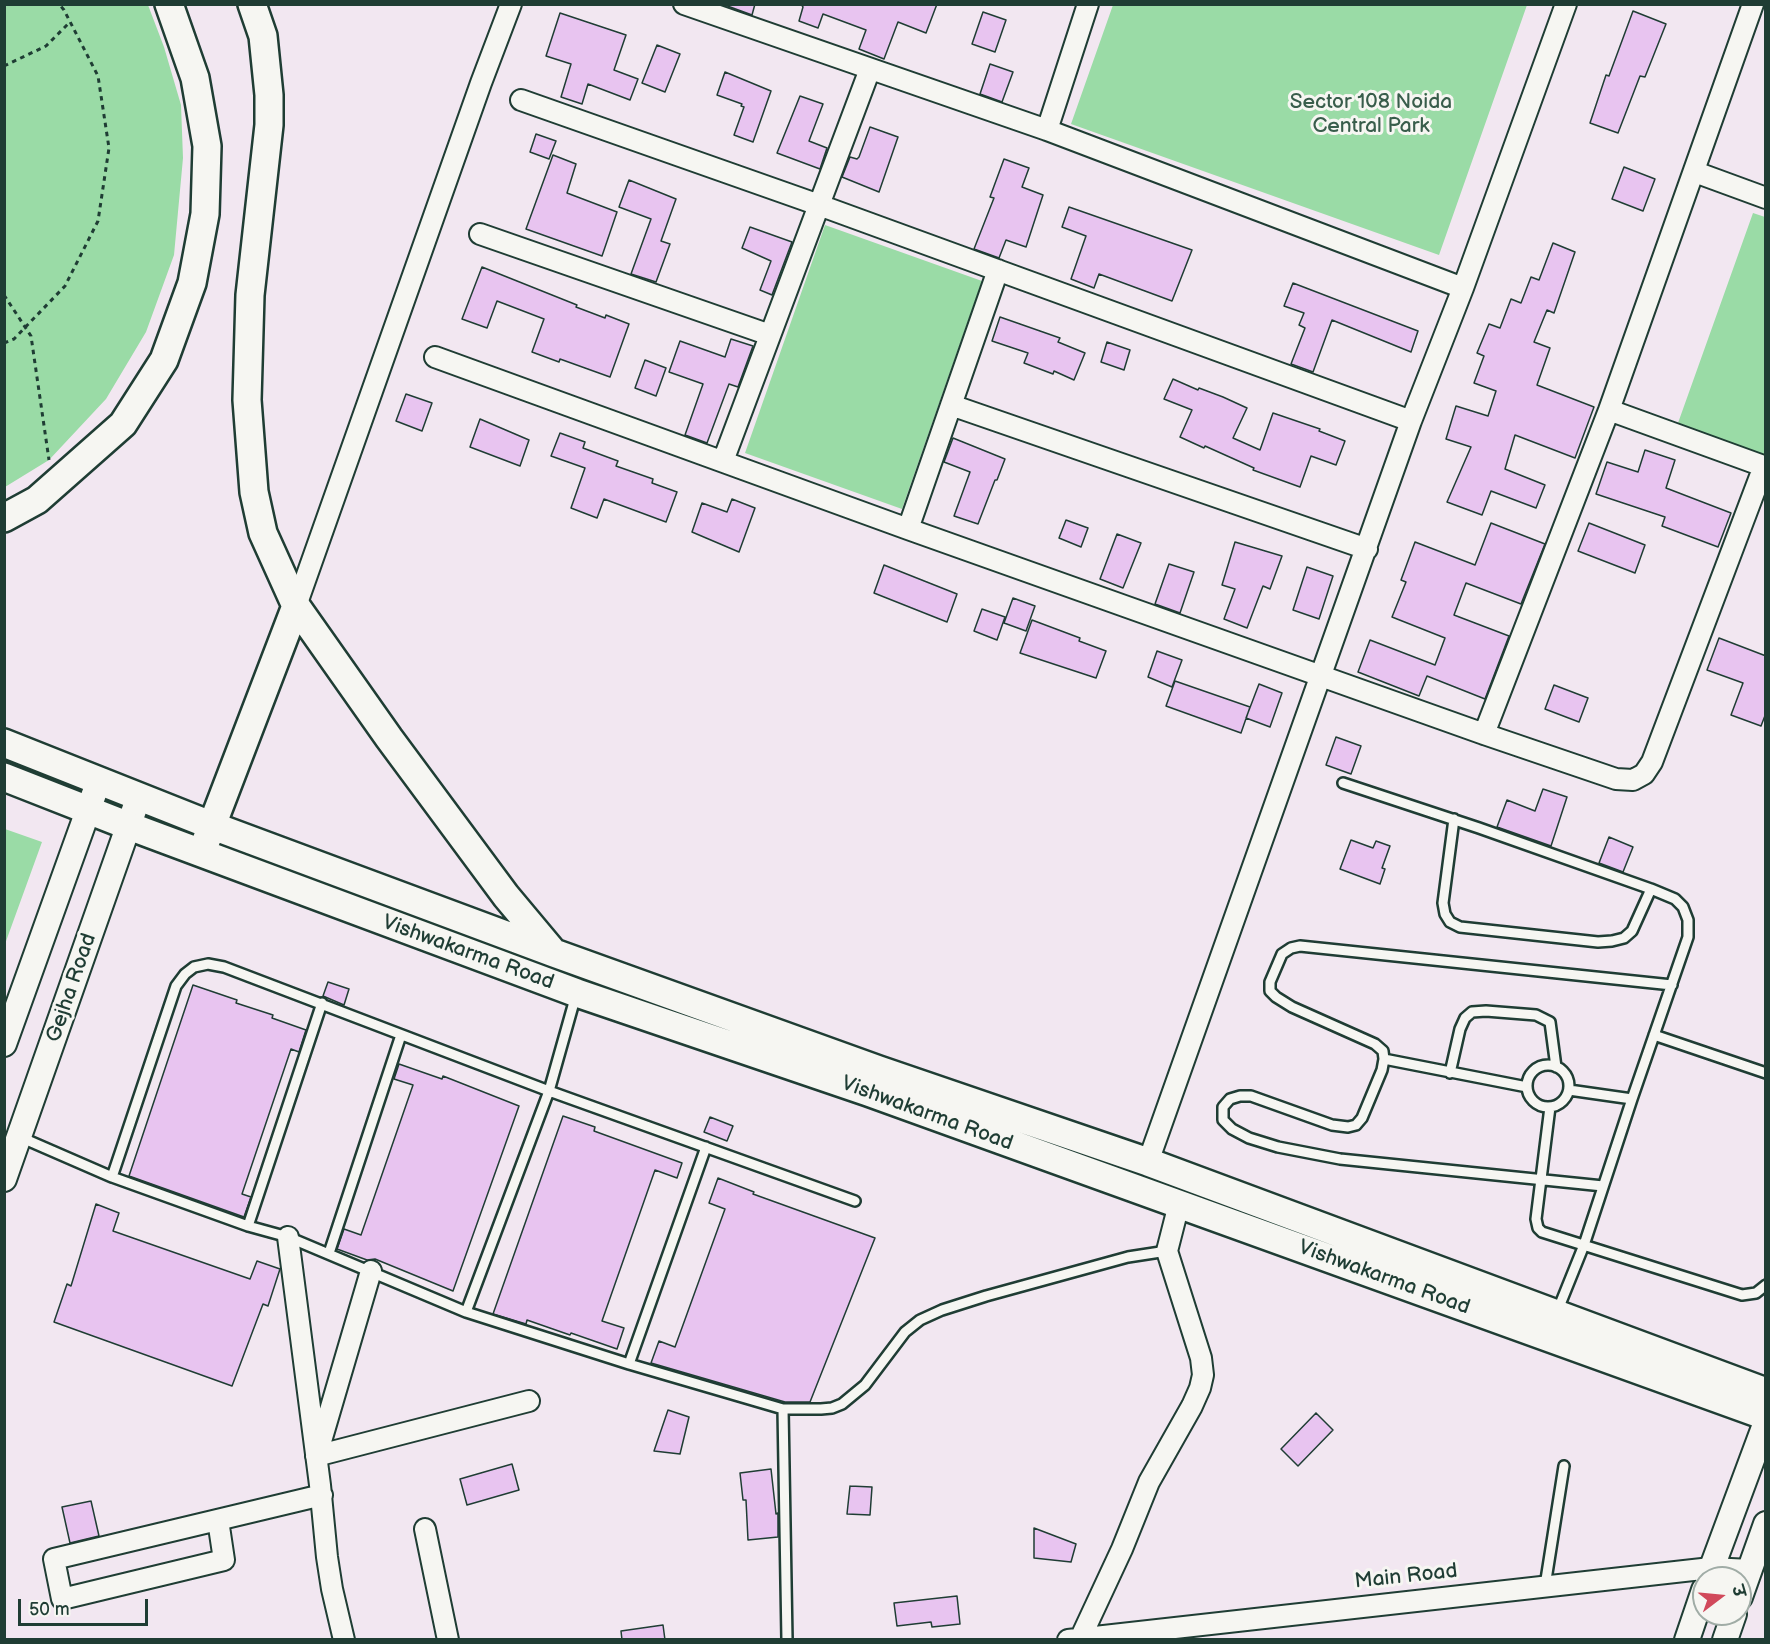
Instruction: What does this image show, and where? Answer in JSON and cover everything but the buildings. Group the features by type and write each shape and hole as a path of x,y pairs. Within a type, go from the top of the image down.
{"main road":[{"path":"4,518 36,500 123,424 164,360 192,283 205,214 207,146 195,78 169,4"},
{"path":"252,4 264,46 269,95 269,125 250,295 247,400 254,492 263,533 296,606 486,869 554,953"},
{"path":"201,853 296,606"},
{"name":"Vishwakarma Road","path":"4,743 213,826 554,953 868,1066 1148,1162 1766,1392"},
{"name":"Vishwakarma Road","path":"4,777 576,993 857,1088 1766,1416"},
{"path":"994,1137 1005,1113"}],"street":[{"path":"296,606 511,4"},
{"path":"684,4 1047,130 1462,288"},
{"path":"1047,130 1088,4"},
{"path":"1148,1162 1411,421 1566,4"},
{"path":"1484,734 1609,410 1753,4"},
{"path":"723,461 870,69"},
{"path":"521,100 819,205 1411,421"},
{"path":"1695,172 1766,198"},
{"path":"480,234 770,335"},
{"path":"909,529 998,270"},
{"path":"435,357 1484,734 1616,779 1633,780 1644,774 1652,762 1765,466 1609,410"},
{"path":"951,405 1367,549"},
{"name":"Gejha Road","path":"4,1044 99,780"},
{"name":"Gejha Road","path":"4,1179 139,796"},
{"path":"1074,1638 1122,1549 1149,1482 1192,1406 1202,1382 1201,1358 1167,1251 1179,1204"},
{"path":"288,1237 332,1589 344,1640"},
{"path":"316,1456 371,1271"},
{"path":"316,1456 529,1401"},
{"path":"1713,1566 1766,1422"},
{"path":"218,1520 224,1560 62,1599 54,1559 322,1495"},
{"path":"1750,1566 1766,1524"},
{"path":"425,1529 448,1640"},
{"name":"Main Road","path":"1074,1638 1545,1586 1692,1580"},
{"path":"1687,1640 1692,1625"}],"lane":[{"path":"1343,783 1454,819 1651,889 1675,899 1683,907 1689,920 1688,937 1672,985 1584,1245 1556,1314"},
{"path":"1454,819 1443,903 1445,914 1450,922 1460,927 1598,942 1612,941 1624,938 1632,931 1651,889"},
{"path":"1603,1186 1340,1159 1278,1147 1249,1138 1232,1129 1222,1120 1223,1107 1230,1099 1251,1096 1332,1125 1348,1127 1356,1125 1362,1118 1371,1098 1384,1059 1383,1051 1375,1044 1292,1007 1270,991 1269,982 1282,954 1291,948 1300,946 1672,985"},
{"path":"112,1177 176,986 194,967 208,964 224,967 549,1091 855,1201"},
{"path":"466,1312 549,1091 576,993"},
{"path":"248,1226 322,1003"},
{"path":"1450,1073 1460,1029 1465,1018 1472,1012 1486,1011 1536,1016 1550,1022 1556,1067"},
{"path":"329,1254 401,1035"},
{"path":"1654,1035 1766,1073"},
{"path":"1384,1059 1527,1087"},
{"path":"1549,1065 1556,1067 1566,1076 1569,1090 1563,1102 1543,1107 1532,1100 1527,1087 1528,1080 1536,1069 1549,1065"},
{"path":"1569,1090 1632,1099"},
{"path":"1550,1107 1536,1219 1538,1228 1548,1235 1742,1295 1756,1293 1766,1286"},
{"path":"20,1137 112,1177 248,1226 288,1237 466,1312 629,1364 783,1409 821,1409 842,1404 865,1385 905,1332 920,1320 942,1310 1128,1257 1167,1251"},
{"path":"629,1364 706,1147"},
{"path":"783,1409 787,1640"},
{"path":"1545,1586 1564,1466"}],"path":[{"path":"4,343 14,339 65,286 98,221 109,148 98,76 59,4"},
{"path":"4,66 46,46 70,22"},
{"path":"4,295 31,336 49,460"}],"green space":[{"path":"5,4 148,5 164,47 181,105 183,158 174,255 146,332 106,399 49,460 5,487"},
{"name":"Sector 108 Noida Central Park","path":"1113,4 1527,5 1439,255 1071,124"},
{"path":"1753,213 1765,217 1765,455 1678,423"},
{"path":"825,225 982,281 902,509 745,453"},
{"path":"4,829 42,842 5,944"}]}
